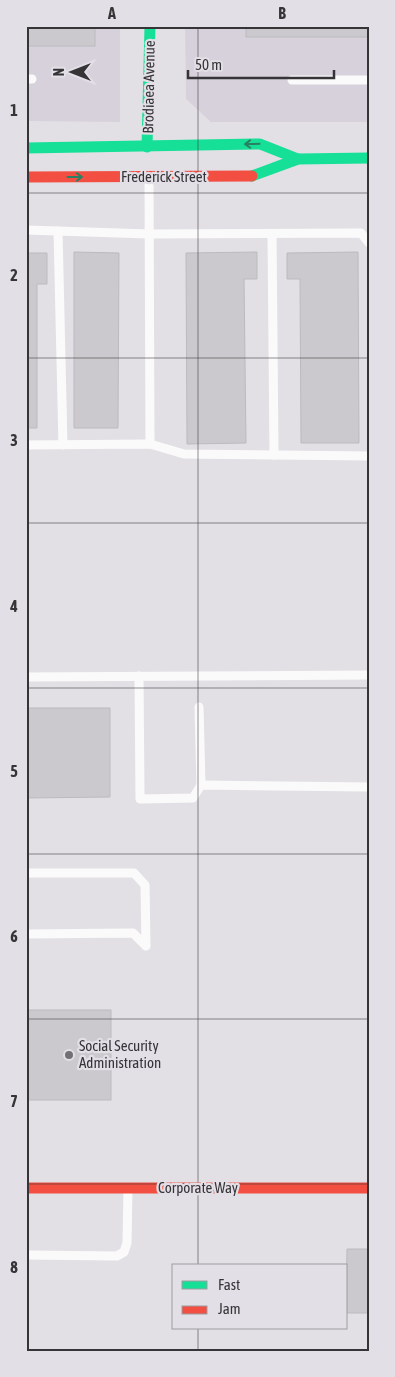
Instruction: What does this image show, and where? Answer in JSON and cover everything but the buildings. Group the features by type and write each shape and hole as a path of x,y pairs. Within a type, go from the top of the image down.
{"main road":[{"name":"Brodiaea Avenue","path":"148,147 150,26"},
{"name":"Frederick Street","path":"26,148 260,144 298,159"},
{"name":"Frederick Street","path":"26,178 256,176 298,159 369,158"},
{"name":"Corporate Way","path":"26,1188 369,1188"}],"lane":[{"path":"292,80 369,80"},
{"path":"149,177 150,444"},
{"path":"26,230 149,234 361,233 369,243"},
{"path":"58,231 63,444"},
{"path":"272,234 274,455"},
{"path":"26,445 150,444 184,454 369,456"},
{"path":"26,677 369,675"},
{"path":"139,676 140,799 194,798 201,785 199,707"},
{"path":"201,785 369,787"},
{"path":"26,874 134,873 146,885 146,946 133,933 26,934"},
{"path":"26,1255 117,1256 124,1252 127,1244 128,1188"}],"shaded area":[{"path":"26,26 120,26 120,122 26,121"},
{"path":"185,26 369,26 369,122 211,122 186,99"}],"traffic: fast":[{"path":"147,147 150,26"},
{"path":"26,148 260,144 298,159"},
{"path":"252,176 298,159 369,158"}],"traffic: jam":[{"path":"26,177 252,176"},
{"path":"26,1188 369,1188"}],"place":[{"name":"Social Security Administration","path":"69,1055"}]}
